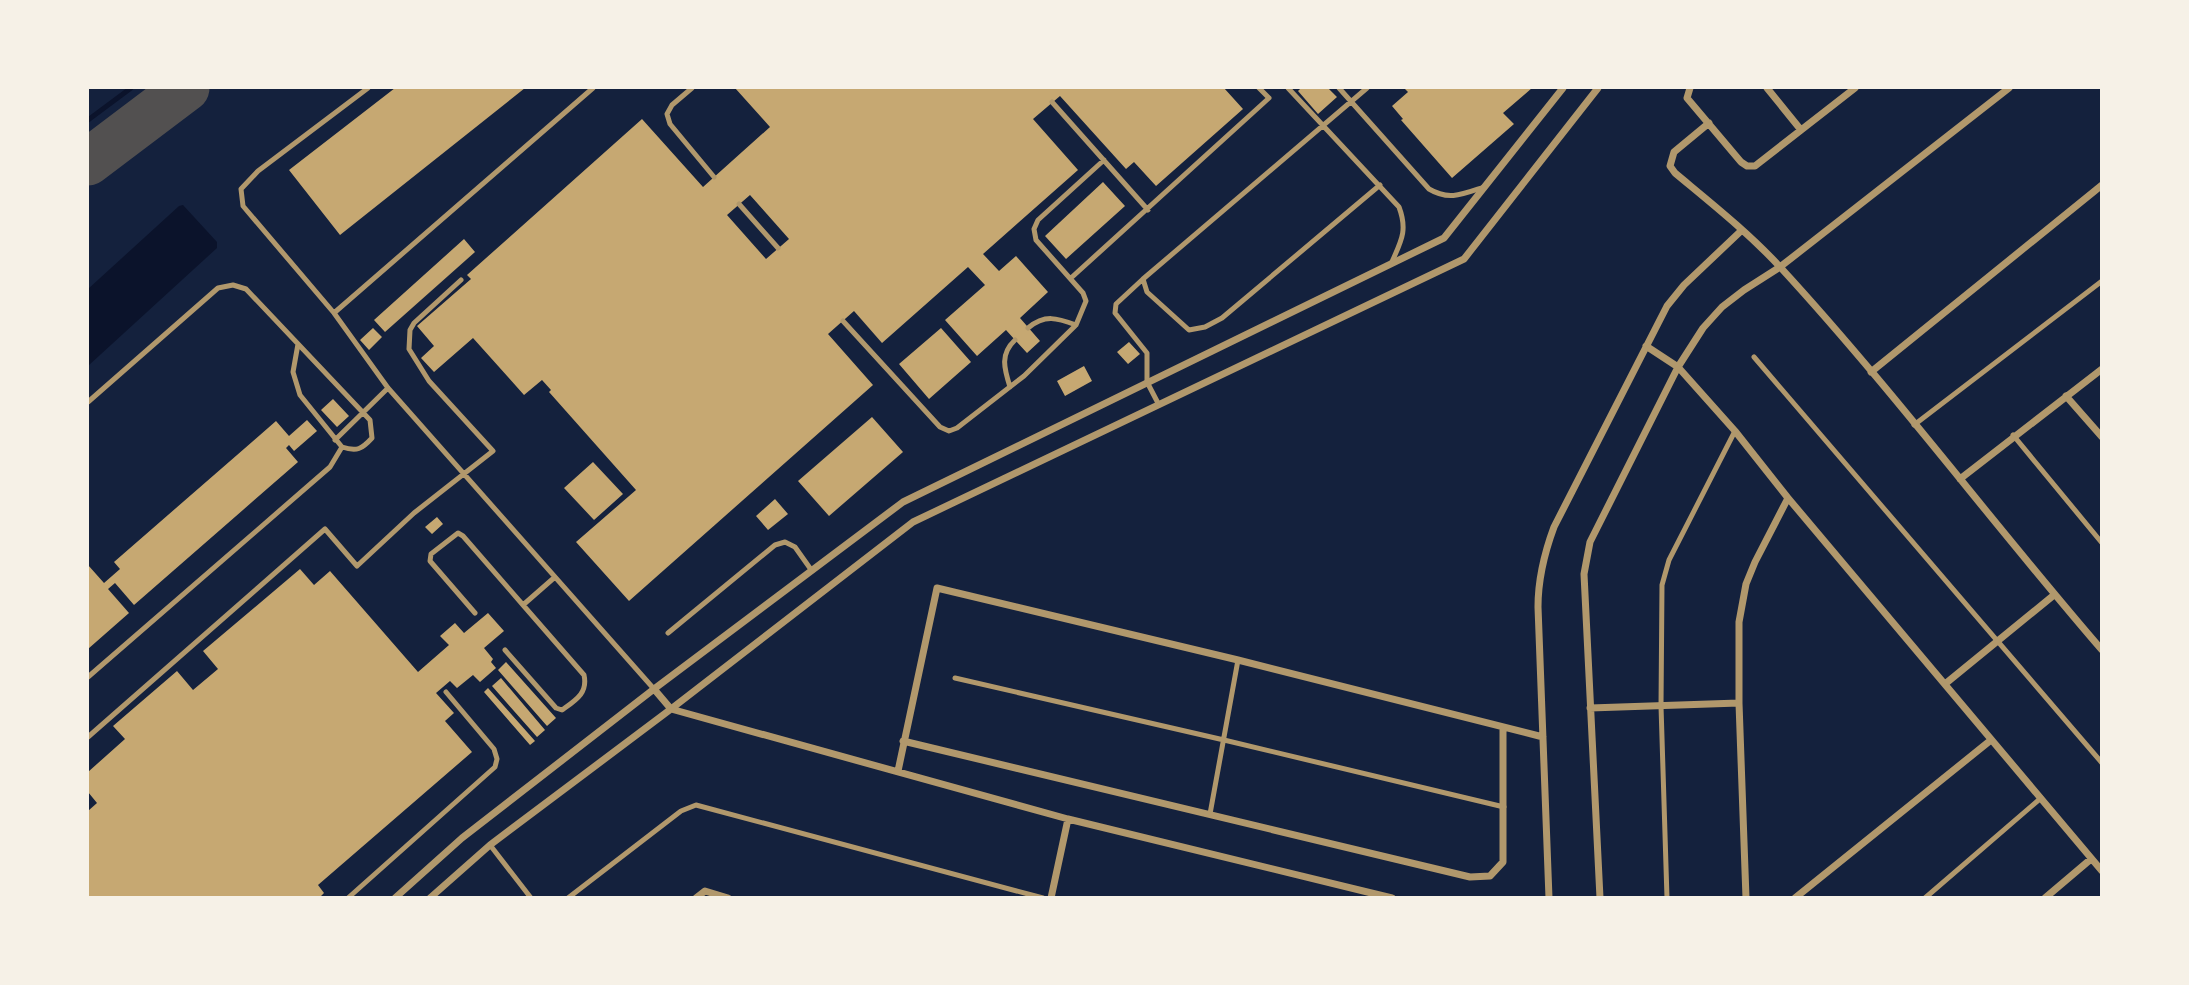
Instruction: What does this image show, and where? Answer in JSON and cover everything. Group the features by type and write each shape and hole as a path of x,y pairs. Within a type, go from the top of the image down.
{"street":[{"path":"395,898 463,838 654,689 903,502 1444,238 1563,88"},
{"path":"430,898 489,845 671,709 913,522 1464,259 1598,88"},
{"path":"1690,88 1688,98 1747,166 1755,166 1856,88"},
{"path":"1767,88 1801,130"},
{"path":"1600,898 1585,559 1590,542 1678,366 1703,328 1722,307 1780,267 2009,88"},
{"path":"1709,123 1674,152 1670,166 1675,173 1742,230 1780,267 2102,650"},
{"path":"1871,372 2102,185"},
{"path":"1549,898 1538,580 1544,555 1554,527 1667,306 1684,285 1742,230"},
{"path":"1646,346 1678,366 1735,431 1788,498 2102,871"},
{"path":"1959,479 2102,369"},
{"path":"2066,396 2102,437"},
{"path":"1746,898 1739,622 1746,584 1788,498"},
{"path":"898,771 937,588 1543,737"},
{"path":"1945,684 2054,595"},
{"path":"654,689 671,709 1068,819 1392,898"},
{"path":"1590,708 1739,703"},
{"path":"903,741 1470,877 1490,876 1503,862 1503,728"},
{"path":"1795,898 1991,740"},
{"path":"1051,898 1068,819"},
{"path":"2045,898 2091,859"},
{"path":"1352,887 1352,898"},
{"path":"696,898 705,891 728,898"}],"lane":[{"path":"368,88 258,171 241,189 243,206 334,313 388,388 654,689"},
{"path":"334,313 593,88"},
{"path":"692,88 672,105 667,114 670,124 714,177"},
{"path":"1071,278 1269,98 1259,88"},
{"path":"1288,88 1399,207 1405,222 1403,238 1391,264"},
{"path":"1339,88 1429,189 1441,197 1455,197 1484,187"},
{"path":"1159,405 1147,382 1147,353 1115,313 1116,304 1367,88"},
{"path":"1052,102 1148,210"},
{"path":"844,321 940,428 949,431 957,428 1010,387 1076,325 1086,301 1083,293 1036,240 1034,229 1038,219 1104,160"},
{"path":"1143,279 1147,292 1189,330 1205,327 1222,318 1380,185"},
{"path":"739,204 778,248"},
{"path":"88,737 325,529 358,566 414,513 462,473 477,466 492,451 429,381 409,349 410,330 414,323 461,280"},
{"path":"1914,425 2102,281"},
{"path":"88,402 218,288 233,285 246,289 370,420 372,438 362,449 352,451 342,447 300,395 293,372 298,344"},
{"path":"1028,328 1039,319 1054,317 1076,325"},
{"path":"1010,387 1004,355 1015,340"},
{"path":"1754,357 2102,763"},
{"path":"335,440 388,388"},
{"path":"1667,898 1661,706 1664,573 1735,431"},
{"path":"2013,435 2102,544"},
{"path":"88,677 330,467 342,447"},
{"path":"475,614 429,561 431,554 457,533 463,536 584,675 586,684 582,695 562,710 556,708 505,650"},
{"path":"668,633 775,545 785,542 795,547 812,571"},
{"path":"523,605 555,577"},
{"path":"1210,814 1238,660"},
{"path":"955,678 1504,807"},
{"path":"348,898 495,767 497,759 494,750 446,692"},
{"path":"1925,898 2041,798"},
{"path":"568,898 681,811 696,805 1043,898"},
{"path":"489,845 531,898"}],"water":[{"path":"183,205 217,242 217,248 88,366 88,289"}],"building":[{"path":"395,88 525,88 340,235 289,170"},
{"path":"735,88 1224,88 1243,109 1156,186 1134,162 1126,169 1060,96 1033,119 1078,170 983,254 999,271 1016,256 1048,292 1020,318 1040,341 1027,353 1006,330 977,356 945,320 985,285 968,267 882,343 854,311 828,334 873,385 629,601 576,542 636,490 549,392 551,390 542,380 524,395 473,338 434,372 421,358 434,346 417,326 471,279 467,275 642,119 703,187 770,127","holes":["750,195 789,239 766,259 727,215"]},
{"path":"1301,88 1328,88 1337,97 1318,114 1298,91"},
{"path":"1404,88 1532,88 1503,113 1514,124 1452,178 1392,106 1408,92"},
{"path":"1103,182 1125,206 1066,259 1045,236"},
{"path":"464,239 475,252 385,332 374,320"},
{"path":"373,328 382,337 369,350 360,340"},
{"path":"941,328 971,362 929,399 899,364"},
{"path":"1129,342 1140,354 1128,364 1117,352"},
{"path":"1084,366 1092,381 1065,396 1057,381"},
{"path":"333,399 349,416 337,427 321,410"},
{"path":"872,417 903,452 829,516 798,481"},
{"path":"307,420 317,431 294,451 289,445 286,448 298,462 134,605 115,583 108,589 129,613 88,649 88,565 104,583 120,569 114,562 276,421 289,436"},
{"path":"593,462 623,494 594,520 564,488"},
{"path":"775,499 788,514 768,530 756,516"},
{"path":"437,517 443,524 432,534 425,527"},
{"path":"300,569 314,585 330,571 418,672 449,645 440,636 455,623 464,633 488,613 504,631 484,648 496,668 480,682 473,675 457,688 450,681 436,693 454,713 445,721 472,752 318,885 324,893 319,898 88,898 88,811 97,803 88,792 88,772 125,739 113,726 177,671 193,690 218,669 203,651"},
{"path":"506,662 556,718 547,726 498,670"},
{"path":"501,678 545,730 537,737 492,686"},
{"path":"488,688 535,741 530,745 484,692"}],"waterway":[{"path":"88,120 131,88"}],"taxiway":[{"path":"88,162 186,88"}]}
